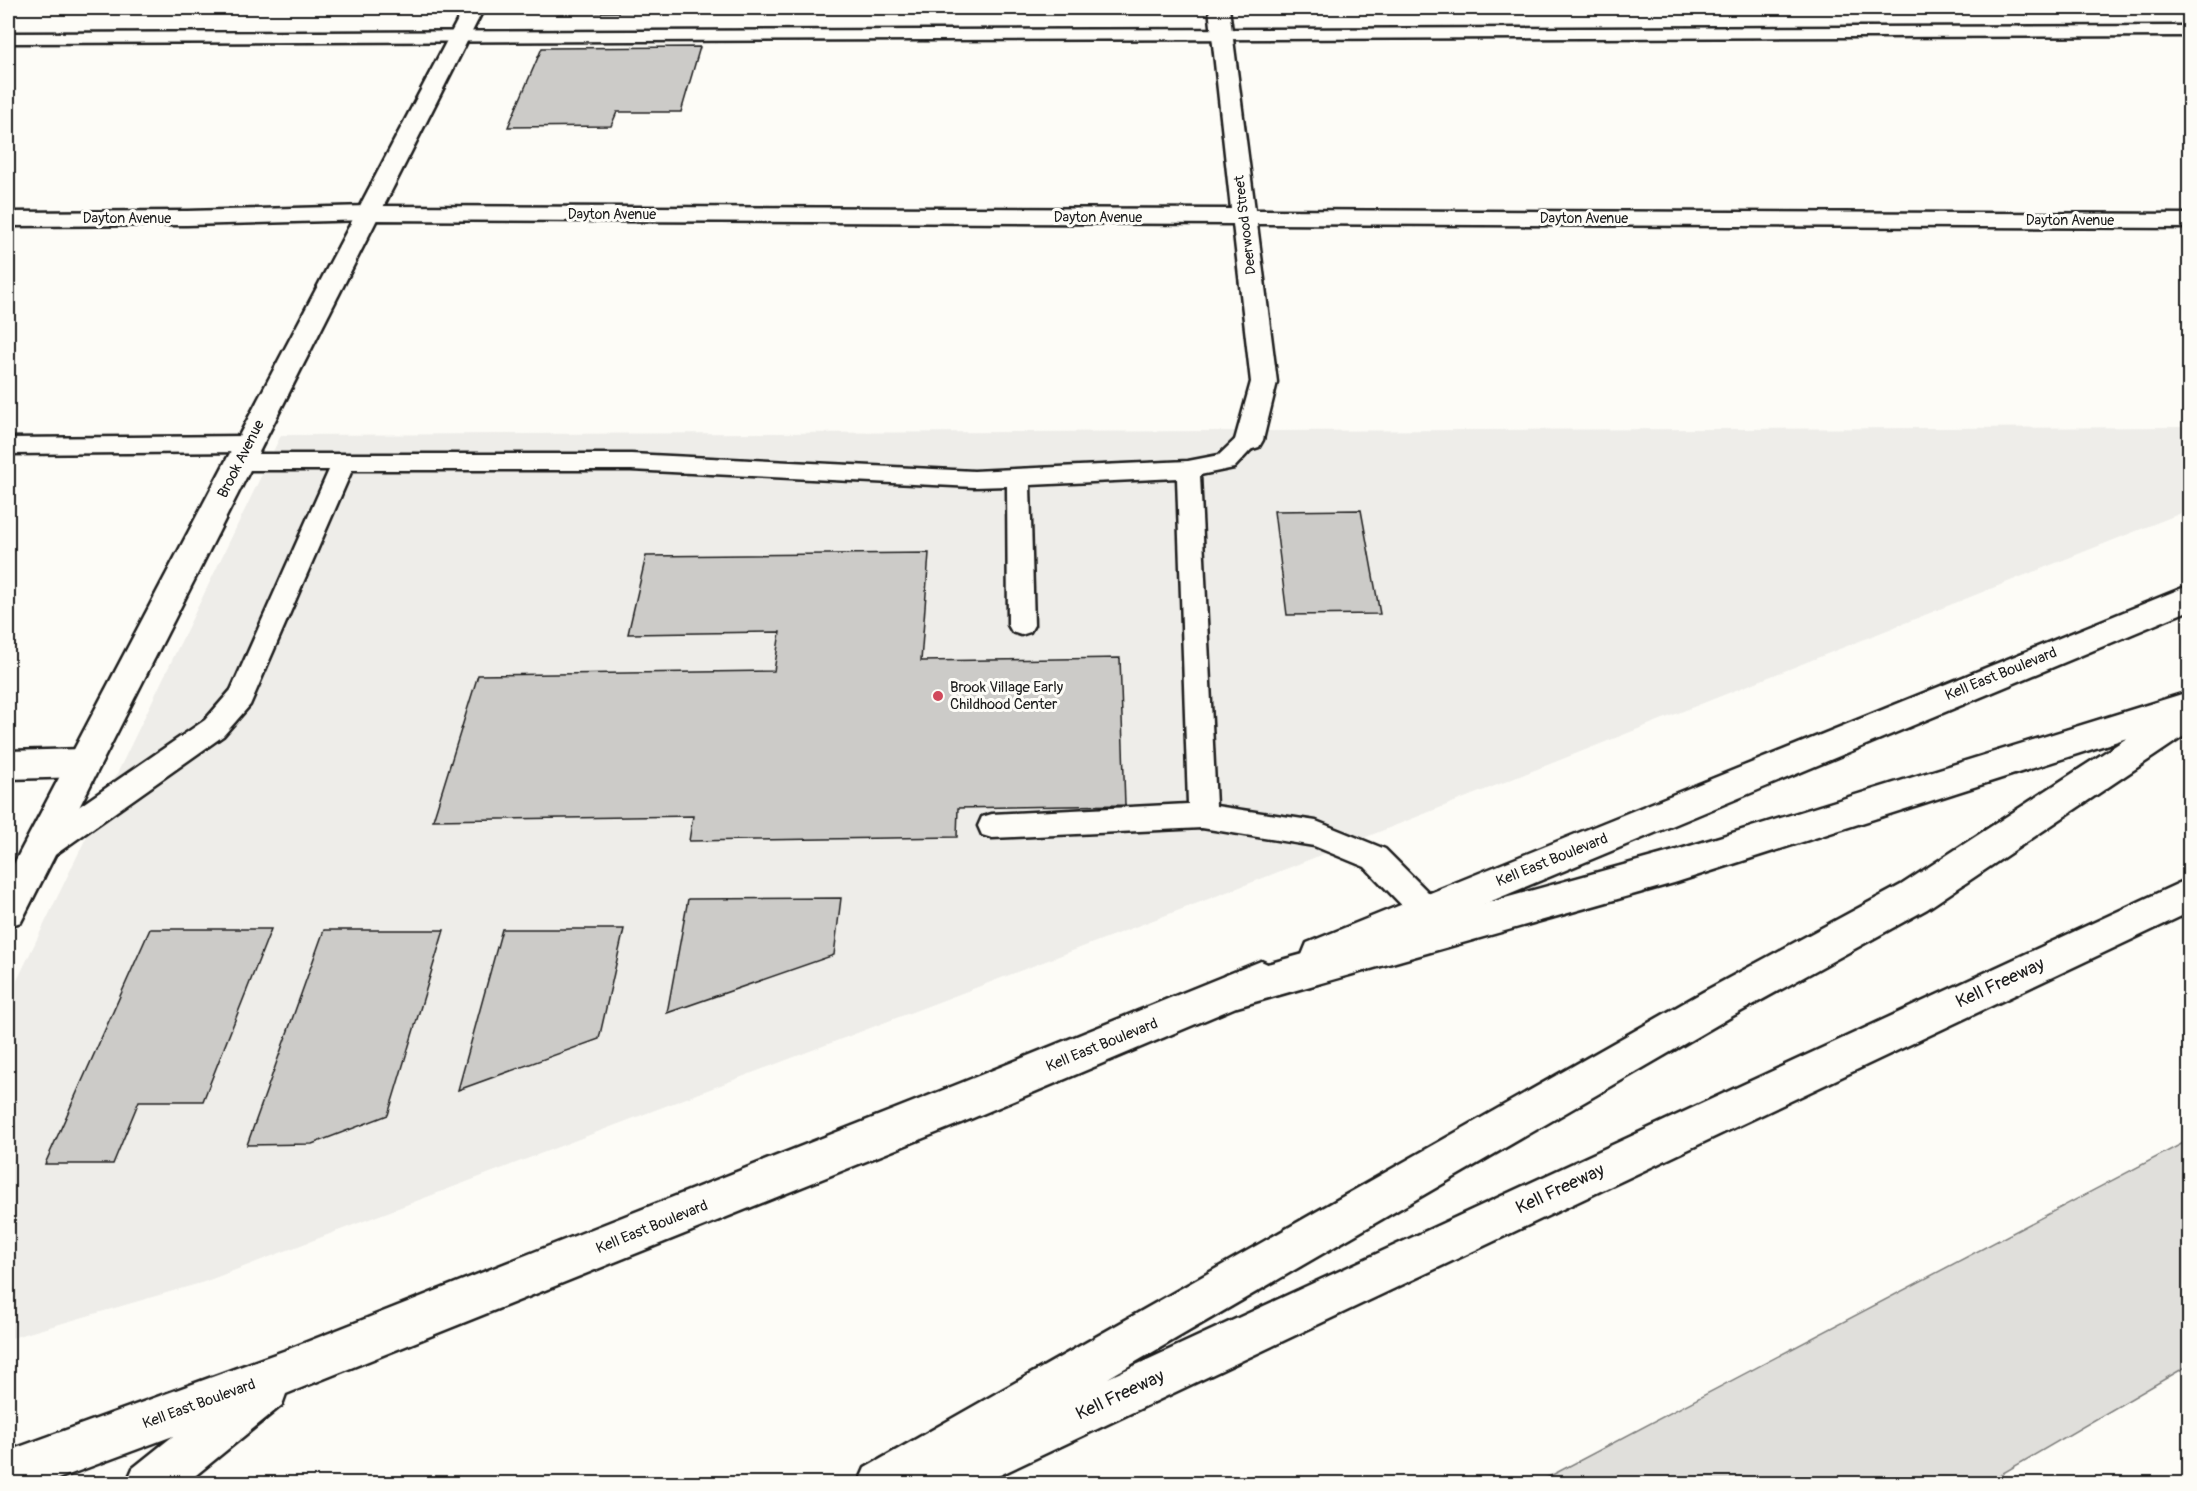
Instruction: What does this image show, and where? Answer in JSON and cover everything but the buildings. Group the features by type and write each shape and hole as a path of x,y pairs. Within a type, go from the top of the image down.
{"main road":[{"name":"Brook Avenue","path":"8,910 474,8"},
{"name":"Deerwood Street","path":"1219,8 1264,382 1249,441"},
{"name":"Dayton Avenue","path":"8,219 187,218 368,213 2190,221"},
{"name":"Kell East Boulevard","path":"8,1474 289,1371 950,1107 2190,597"},
{"path":"1237,989 1674,867 2190,704"},
{"path":"881,1484 1716,1005 1914,897 2190,714"},
{"path":"8,765 84,764"},
{"name":"Kell Freeway","path":"930,1484 2190,894"},
{"path":"149,1484 289,1371"}],"lane":[{"path":"8,38 2190,31"},
{"path":"8,446 244,453 344,462 631,462 974,479 1188,470 1226,462 1249,441"},
{"path":"39,850 214,728 241,697 344,462"},
{"path":"1188,470 1202,816"},
{"path":"1018,477 1021,625"},
{"path":"992,826 1202,816 1316,834 1375,858 1427,911"}],"shaded area":[{"name":"Brook Village Early Childhood Center","path":"2189,427 2189,510 1253,882 204,1282 8,1339 8,999 281,435"},
{"path":"2189,1140 2189,1365 1986,1483 1537,1483"}],"place":[{"name":"Brook Village Early Childhood Center","path":"938,696"}]}
